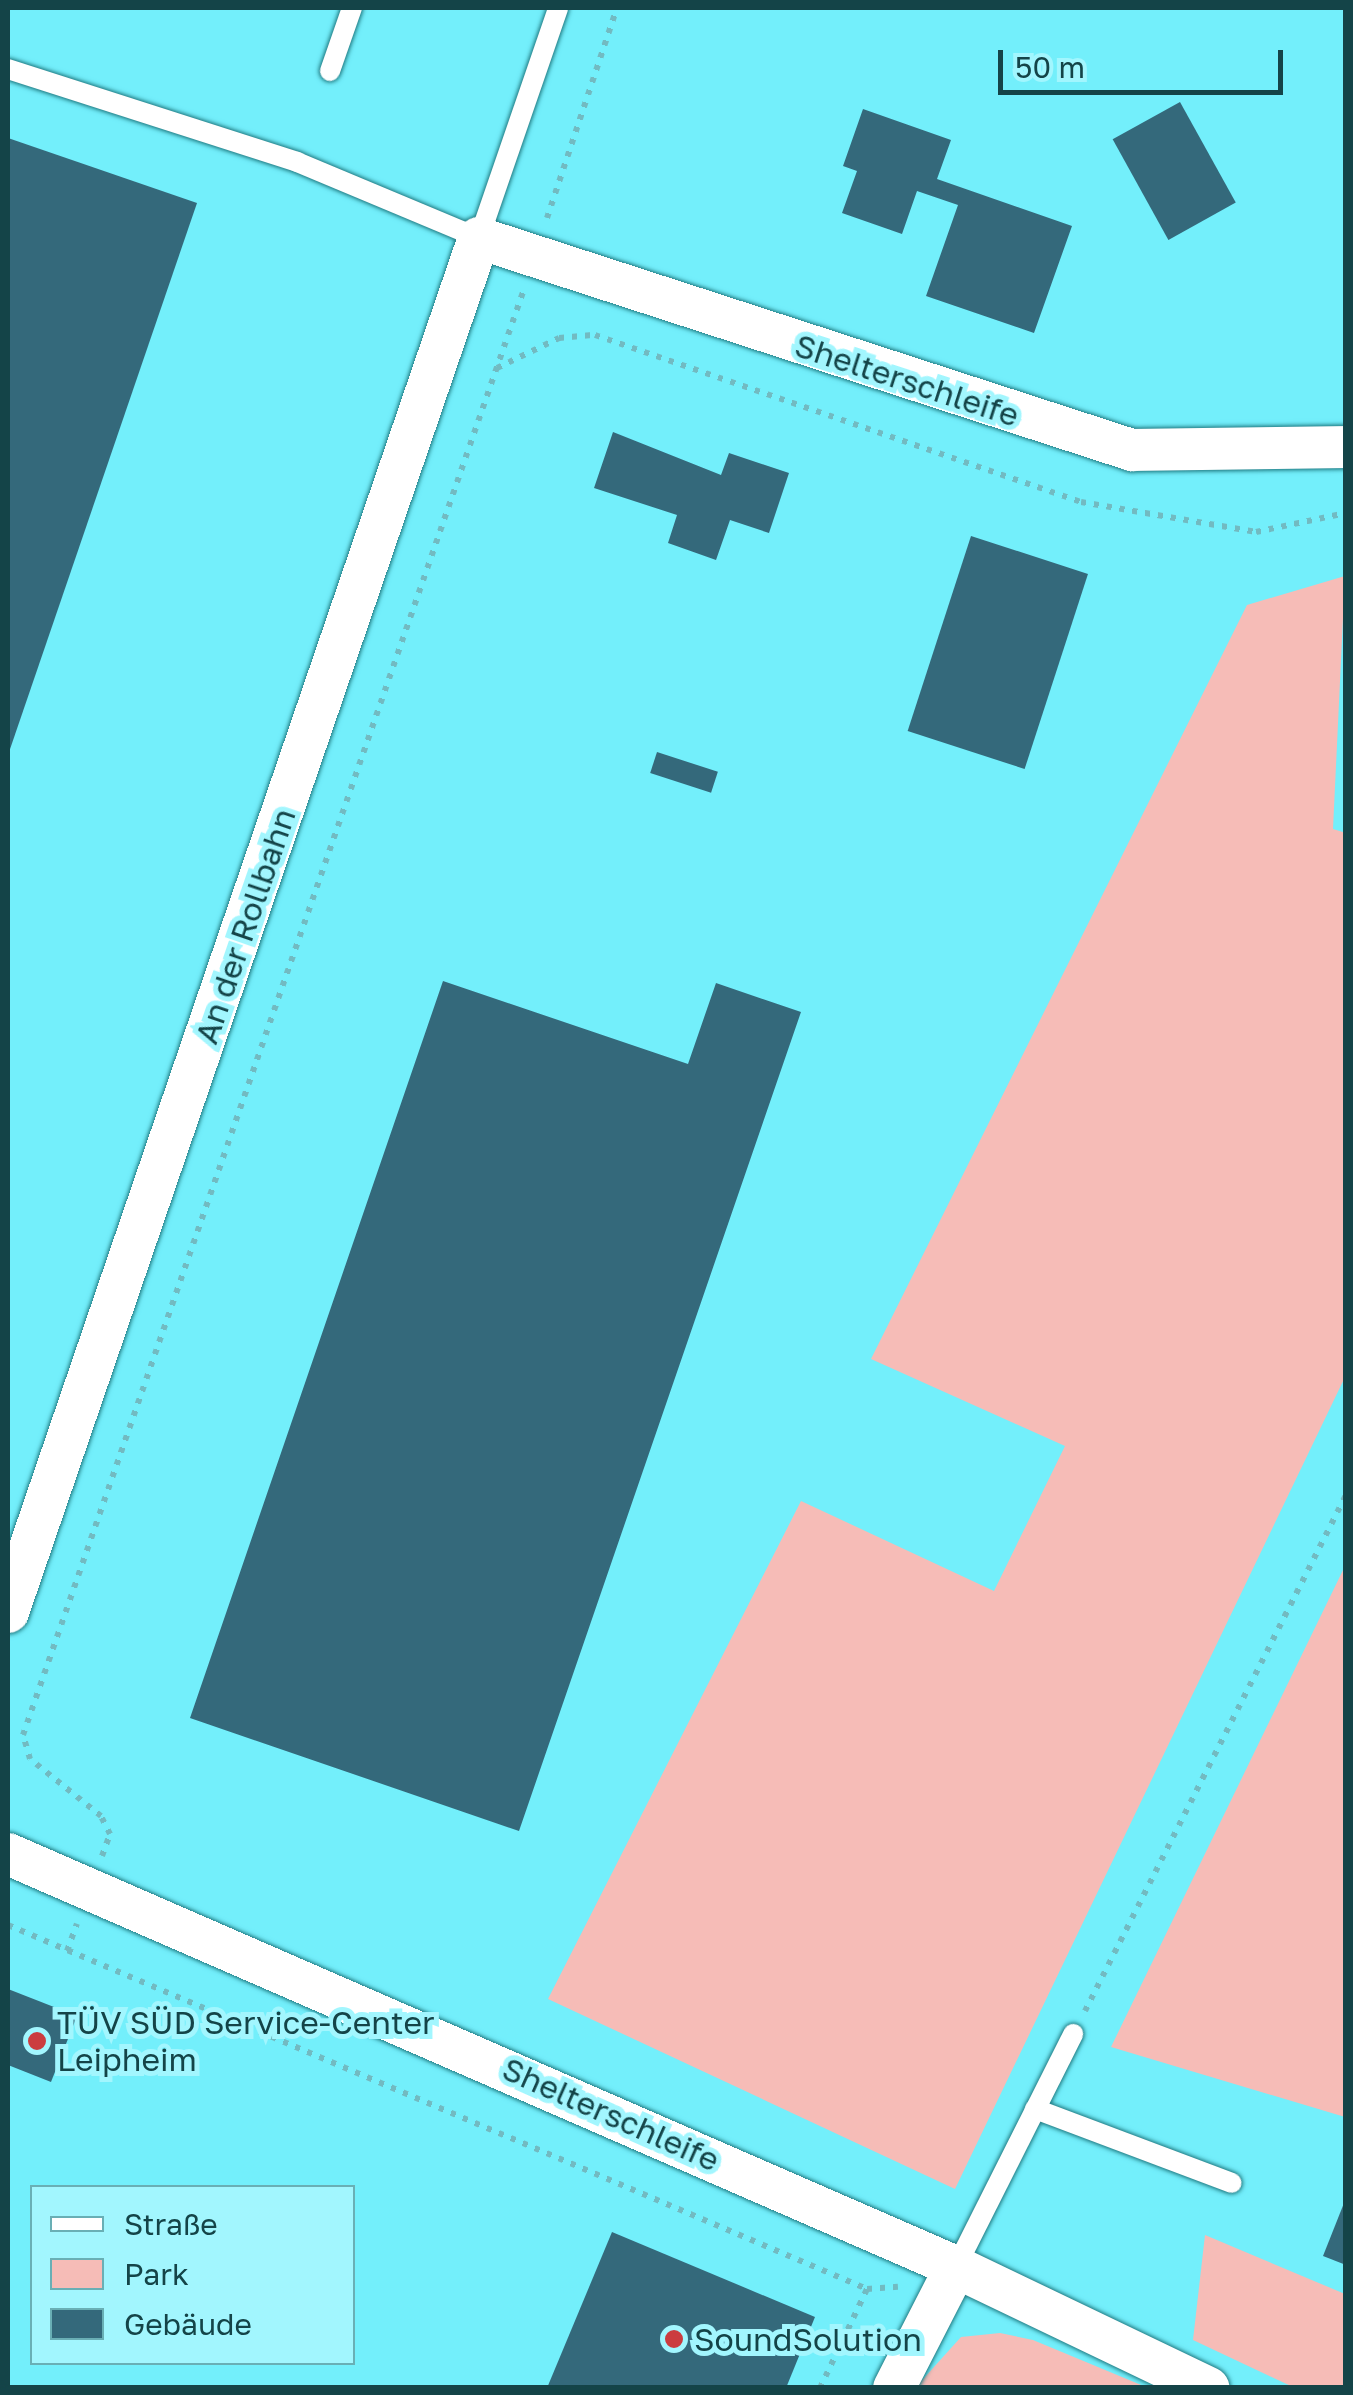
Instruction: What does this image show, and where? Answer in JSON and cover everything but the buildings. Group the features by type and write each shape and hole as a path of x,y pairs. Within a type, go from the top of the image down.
{"street":[{"name":"Shelterschleife","path":"479,238 1132,450 1346,448"},
{"name":"An der Rollbahn","path":"8,1612 479,238"},
{"name":"Shelterschleife","path":"8,1854 1210,2388"},
{"path":"894,2388 951,2276"}],"lane":[{"path":"330,71 352,8"},
{"path":"8,69 298,162 479,238 558,8"},
{"path":"951,2276 1073,2034"},
{"path":"1035,2109 1232,2183"}],"path":[{"path":"67,1950 110,1834 30,1760 23,1734 618,8"},
{"path":"496,369 559,338 595,335 1081,502 1256,532 1346,513"},
{"path":"1073,2034 1346,1495"},
{"path":"8,1925 868,2288 951,2276"},
{"path":"820,2388 868,2288"}],"shaded area":[{"path":"8,8 1345,8 1345,2387 8,2388"}],"green space":[{"path":"1345,576 1333,829 1346,833 1345,1377 955,2189 548,1999 801,1501 994,1591 1065,1446 871,1359 1247,605"},
{"path":"1345,1566 1346,2117 1111,2047"},
{"path":"1205,2235 1345,2294 1345,2387 1293,2387 1193,2340"},
{"path":"1000,2333 1033,2340 1146,2387 915,2388 961,2337"}],"place":[{"name":"TÜV SÜD Service-Center Leipheim","path":"37,2041"},
{"name":"SoundSolution","path":"674,2339"}]}
